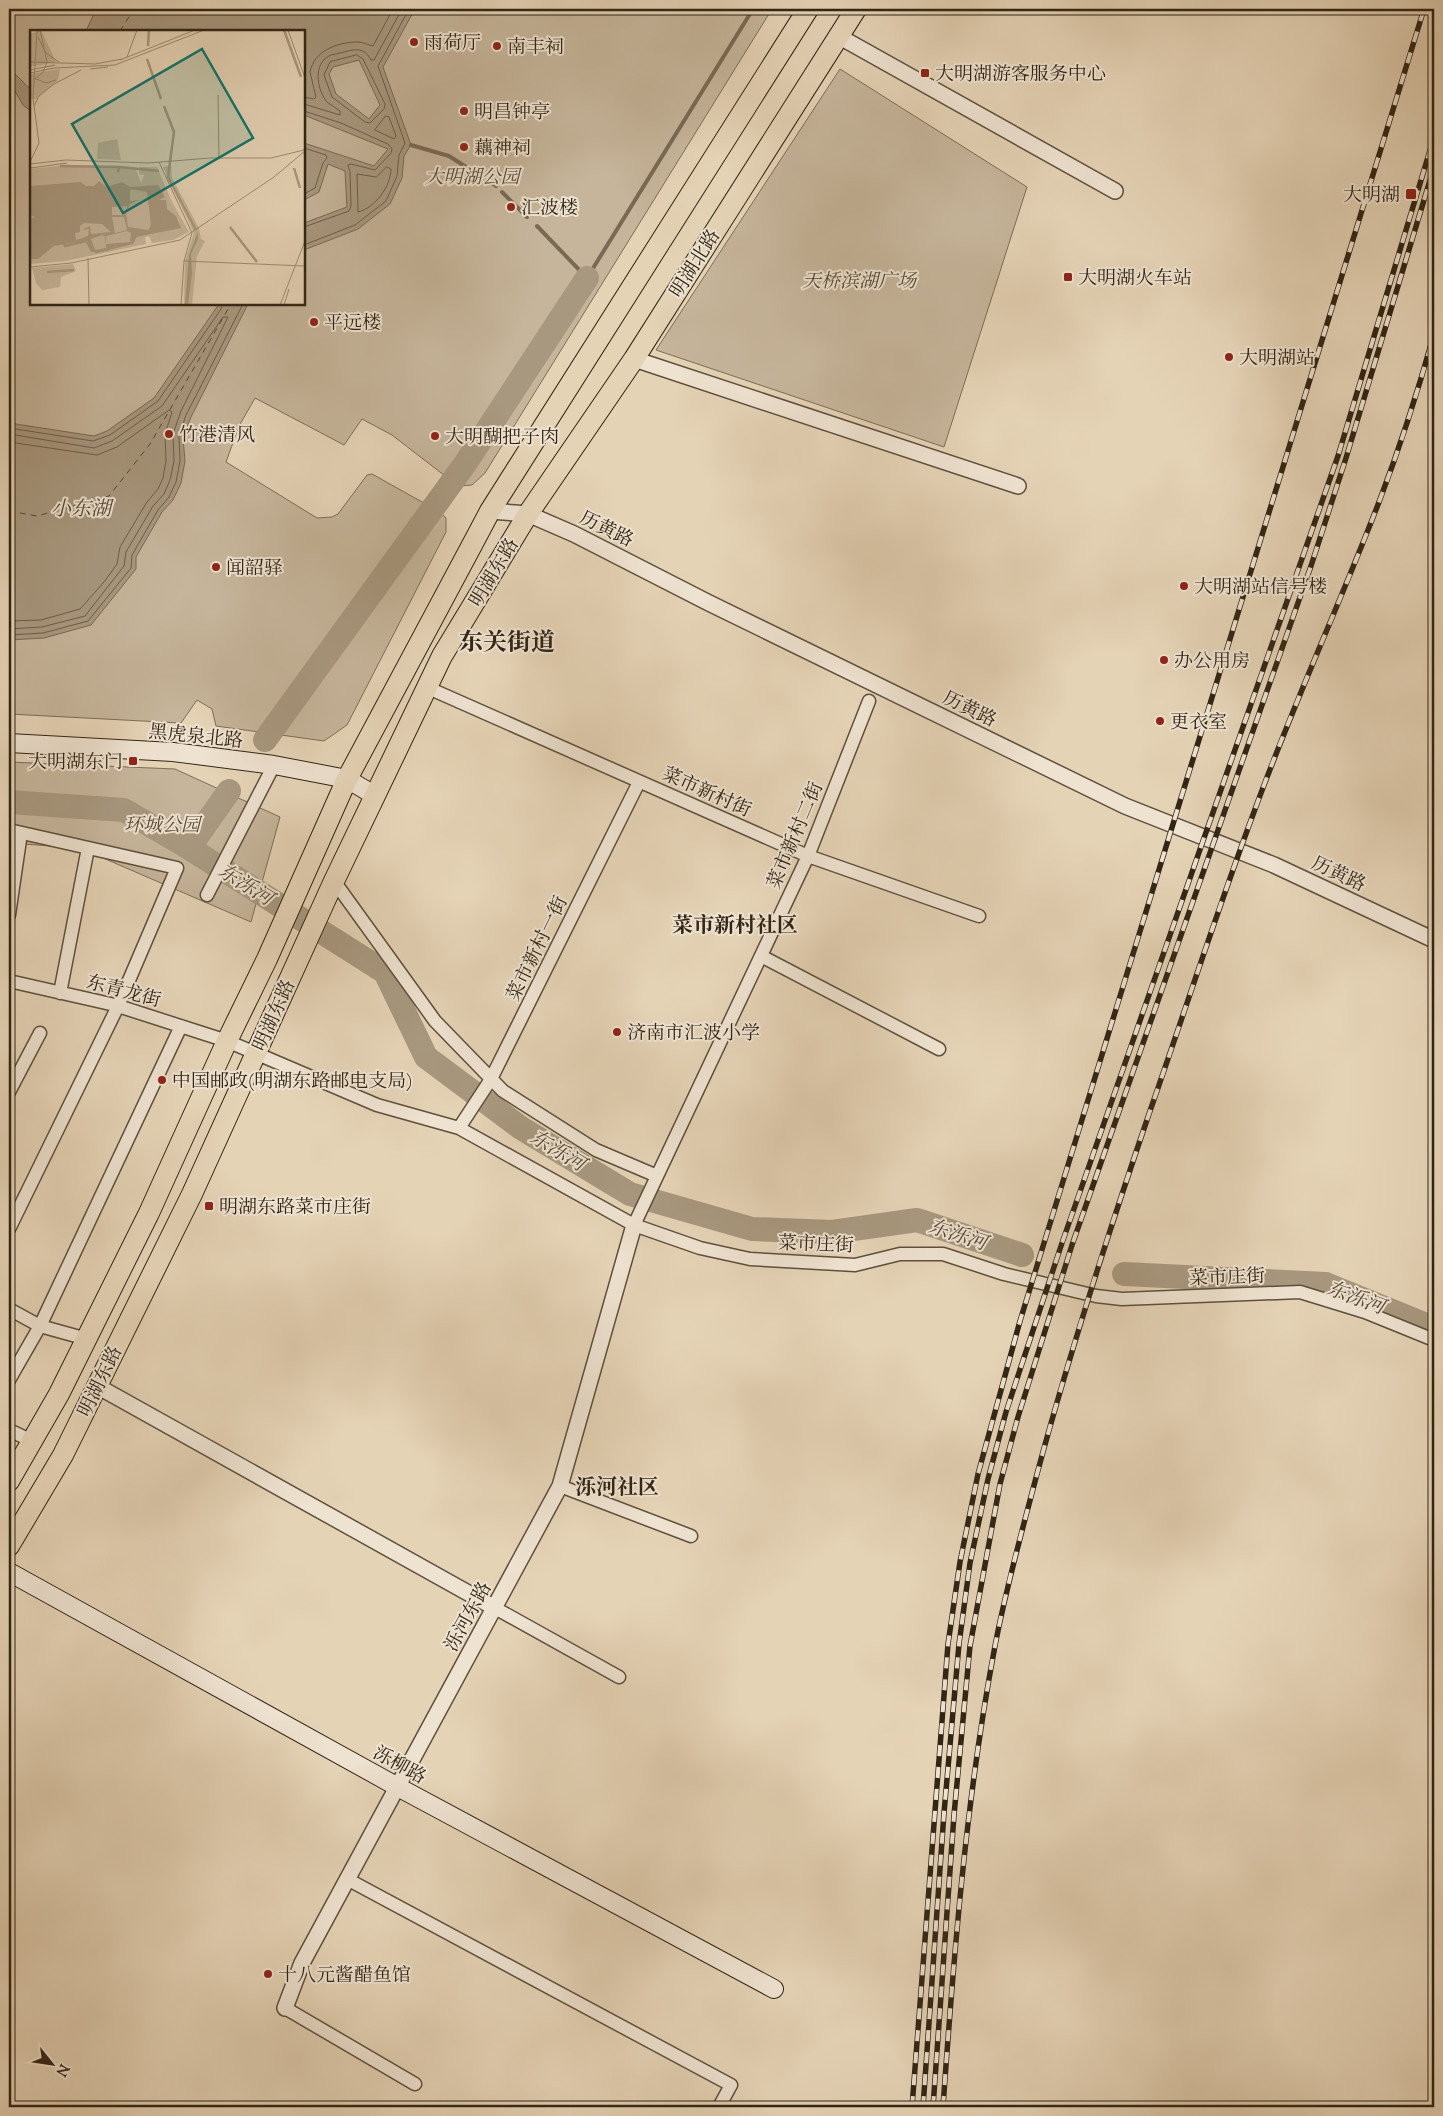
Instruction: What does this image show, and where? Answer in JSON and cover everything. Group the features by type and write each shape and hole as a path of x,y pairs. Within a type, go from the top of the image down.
{"main road":[{"name":"明湖北路","path":"490,511 808,9"},
{"name":"明湖北路","path":"528,514 634,359 856,9"},
{"name":"明湖东路","path":"9,1481 59,1394 149,1213 227,1041 267,959 346,780 490,511"},
{"name":"明湖东路","path":"9,1546 63,1454 192,1194 374,795 426,687 442,656 528,514"},
{"name":"黑虎泉北路","path":"9,743 173,752 274,765 346,780 374,795"},
{"name":"泺柳路","path":"9,1572 396,1786 774,1989"}],"street":[{"path":"840,37 1115,191"},
{"path":"634,359 1018,486"},
{"name":"历黄路","path":"490,511 528,514 604,548 709,603 1125,806 1274,865 1434,940"},
{"name":"菜市新村街","path":"426,687 808,856 979,916"},
{"name":"菜市新村二街","path":"634,1225 808,856 869,701"},
{"path":"207,895 274,765"},
{"name":"菜市新村一街","path":"463,1123 489,1082 639,782"},
{"path":"9,915 15,832 177,868 118,1006 9,1229"},
{"path":"60,993 88,848"},
{"path":"334,882 435,1021 489,1082 596,1150 657,1176"},
{"path":"761,956 939,1049"},
{"name":"东青龙街","path":"9,981 118,1006 227,1041"},
{"path":"9,1380 40,1326 181,1026"},
{"path":"9,1092 40,1033"},
{"name":"菜市庄街","path":"227,1041 377,1105 463,1123 634,1225 700,1248 750,1259 855,1265 900,1254 943,1254 1004,1274 1096,1296 1113,1298 1300,1292 1365,1312 1434,1340"},
{"name":"泺河东路","path":"285,2008 302,1963 396,1786 560,1486 634,1225"},
{"path":"9,1309 40,1326 86,1339"},
{"path":"97,1386 618,1677"},
{"path":"9,1430 32,1441"},
{"path":"560,1486 691,1536"},
{"path":"347,1879 731,2085 719,2107"},
{"path":"285,2008 415,2084"}],"green space":[{"name":"大明湖公园","path":"9,9 772,9 485,473 472,485 458,486 392,435 362,419 344,445 255,398 239,426 226,462 317,518 332,517 338,514 367,475 372,474 440,512 446,518 446,532 347,725 324,741 216,726 212,709 197,700 181,723 9,714"},
{"name":"天桥滨湖广场","path":"840,69 1027,187 944,447 656,350"},
{"name":"环城公园","path":"9,762 175,769 280,817 251,922 80,848 9,843"}],"water":[{"path":"96,9 415,9 383,67 411,145 404,156 402,178 390,204 358,229 305,250 305,223 347,207 345,171 328,164 319,192 305,199 305,143 374,166 388,149 305,115 305,30 86,30","holes":["359,60 380,105 369,119 336,94 329,74 333,67"]},
{"path":"9,68 30,89 30,110 23,105 9,81"},
{"name":"小东湖","path":"218,305 247,305 191,417 183,438 185,461 181,483 173,500 162,512 136,557 136,569 91,625 44,638 9,640 9,423 94,436 107,431 154,398"}],"waterway":[{"path":"537,226 587,278 753,9"},
{"path":"411,145 449,156 474,172"},
{"path":"492,183 496,186"},
{"path":"502,192 527,217"},
{"path":"265,740 465,464 587,278"},
{"path":"189,848 229,791"},
{"name":"东泺河","path":"9,802 124,810 189,848 385,972 426,1057 521,1128 630,1194 752,1229 832,1232 917,1220 1022,1255"},
{"name":"东泺河","path":"1124,1274 1326,1284 1434,1328"}],"ferry route":[{"path":"121,30 134,9"},
{"path":"9,511 37,516 109,496 150,444 230,305"}],"railway":[{"path":"912,2107 948,1644 960,1562 978,1474 1020,1321 1424,9"},
{"path":"923,2107 944,1813 959,1644 970,1563 988,1479 1006,1412 1062,1243 1338,456 1434,137"},
{"path":"933,2107 954,1815 970,1646 1000,1484 1018,1417 1072,1245 1311,566 1346,458 1434,167"},
{"path":"943,2107 962,1876 985,1703 1004,1603 1050,1428 1090,1291 1227,886 1284,734 1379,502 1422,377 1434,334"}],"place":[{"name":"雨荷厅","path":"414,42"},
{"name":"南丰祠","path":"497,46"},
{"name":"大明湖游客服务中心","path":"925,73"},
{"name":"明昌钟亭","path":"464,111"},
{"name":"藕神祠","path":"464,147"},
{"name":"大明湖","path":"1411,194"},
{"name":"汇波楼","path":"511,207"},
{"name":"大明湖火车站","path":"1068,277"},
{"name":"平远楼","path":"314,322"},
{"name":"大明湖站","path":"1229,357"},
{"name":"竹港清风","path":"169,434"},
{"name":"大明醐把子肉","path":"435,436"},
{"name":"闻韶驿","path":"216,567"},
{"name":"大明湖站信号楼","path":"1184,586"},
{"name":"办公用房","path":"1164,660"},
{"name":"更衣室","path":"1160,721"},
{"name":"大明湖东门","path":"133,761"},
{"name":"济南市汇波小学","path":"617,1032"},
{"name":"中国邮政(明湖东路邮电支局)","path":"162,1080"},
{"name":"明湖东路菜市庄街","path":"209,1206"},
{"name":"十八元酱醋鱼馆","path":"268,1974"}],"district":[{"name":"东关街道","path":"507,642"},
{"name":"菜市新村社区","path":"735,925"},
{"name":"泺河社区","path":"617,1487"}]}
